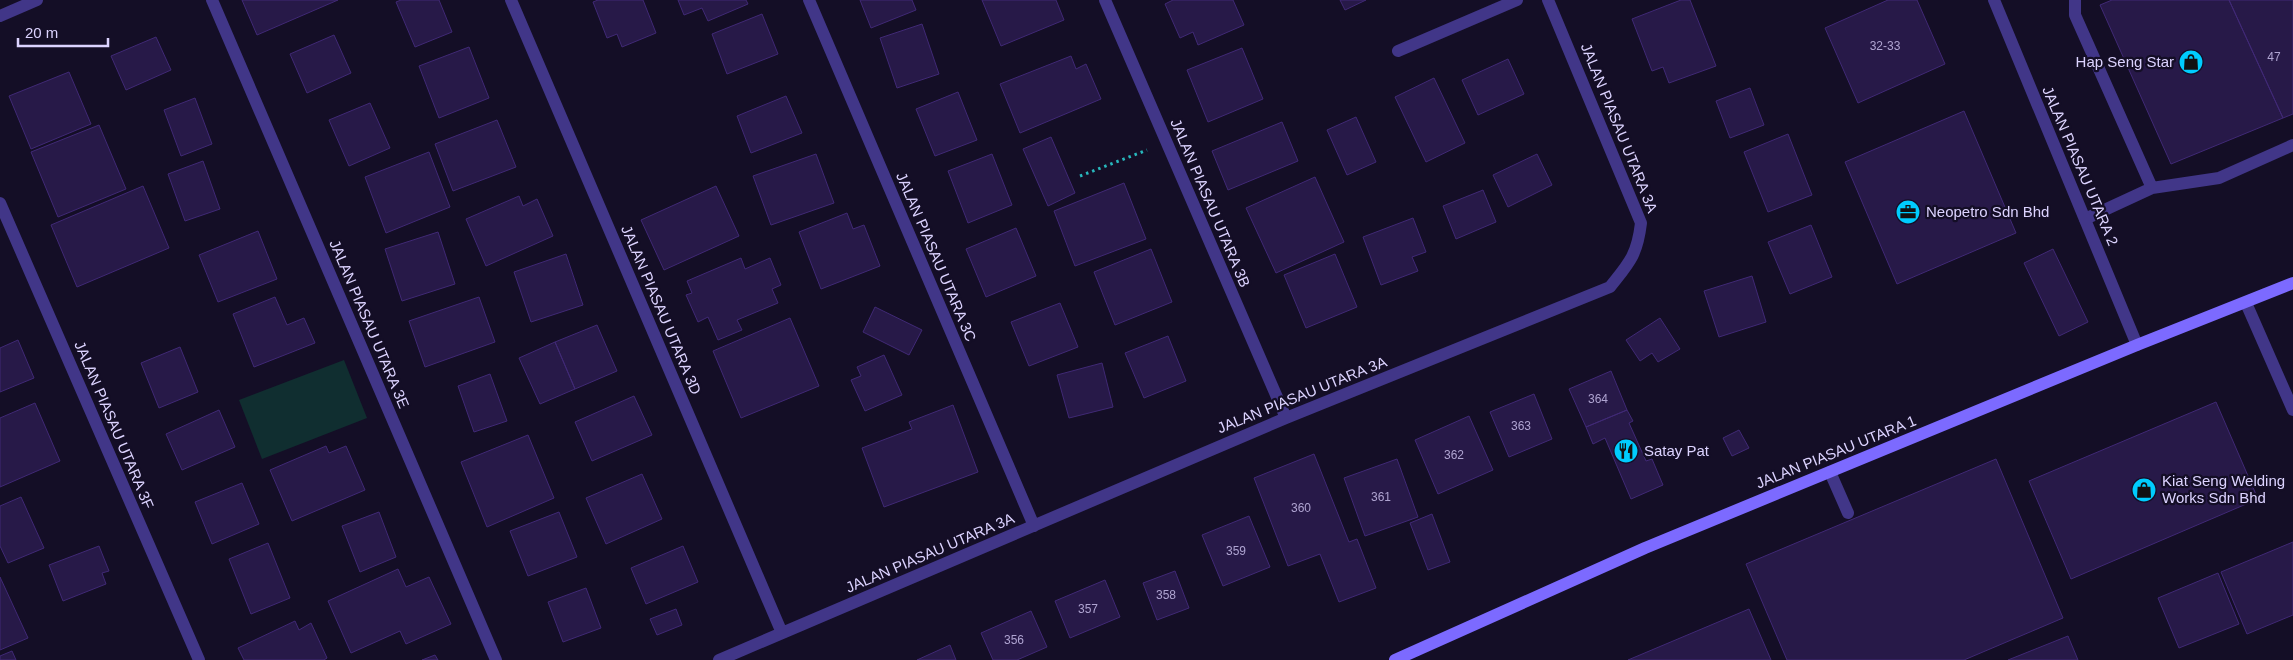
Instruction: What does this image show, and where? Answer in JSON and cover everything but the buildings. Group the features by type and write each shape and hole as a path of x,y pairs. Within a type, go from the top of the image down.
{"street":[{"path":"0,16 37,0"},
{"name":"JALAN PIASAU UTARA 3E","path":"212,0 496,660"},
{"name":"JALAN PIASAU UTARA 3D","path":"511,0 782,633"},
{"name":"JALAN PIASAU UTARA 3C","path":"809,0 1034,526"},
{"name":"JALAN PIASAU UTARA 3B","path":"1105,0 1286,418"},
{"path":"1398,51 1517,0"},
{"name":"JALAN PIASAU UTARA 3A","path":"719,660 1286,418 1610,288 1634,256 1639,244 1642,223 1548,0"},
{"name":"JALAN PIASAU UTARA 2","path":"1994,0 2137,345"},
{"path":"2075,0 2075,16 2152,188"},
{"path":"2085,219 2152,188 2219,178 2293,145"},
{"name":"JALAN PIASAU UTARA 3F","path":"0,203 199,660"},
{"name":"JALAN PIASAU UTARA 1","path":"1395,660 1645,548 2137,345 2293,283"},
{"path":"2246,302 2293,410"},
{"path":"1830,472 1848,513"}],"path":[{"path":"1080,176 1166,142"}],"green space":[{"path":"344,360 367,418 262,459 239,400"}],"place":[{"name":"Hap Seng Star","path":"2191,62"},
{"name":"Neopetro Sdn Bhd","path":"1908,212"},
{"name":"Satay Pat","path":"1626,451"},
{"name":"Kiat Seng Welding Works Sdn Bhd","path":"2144,490"}]}
